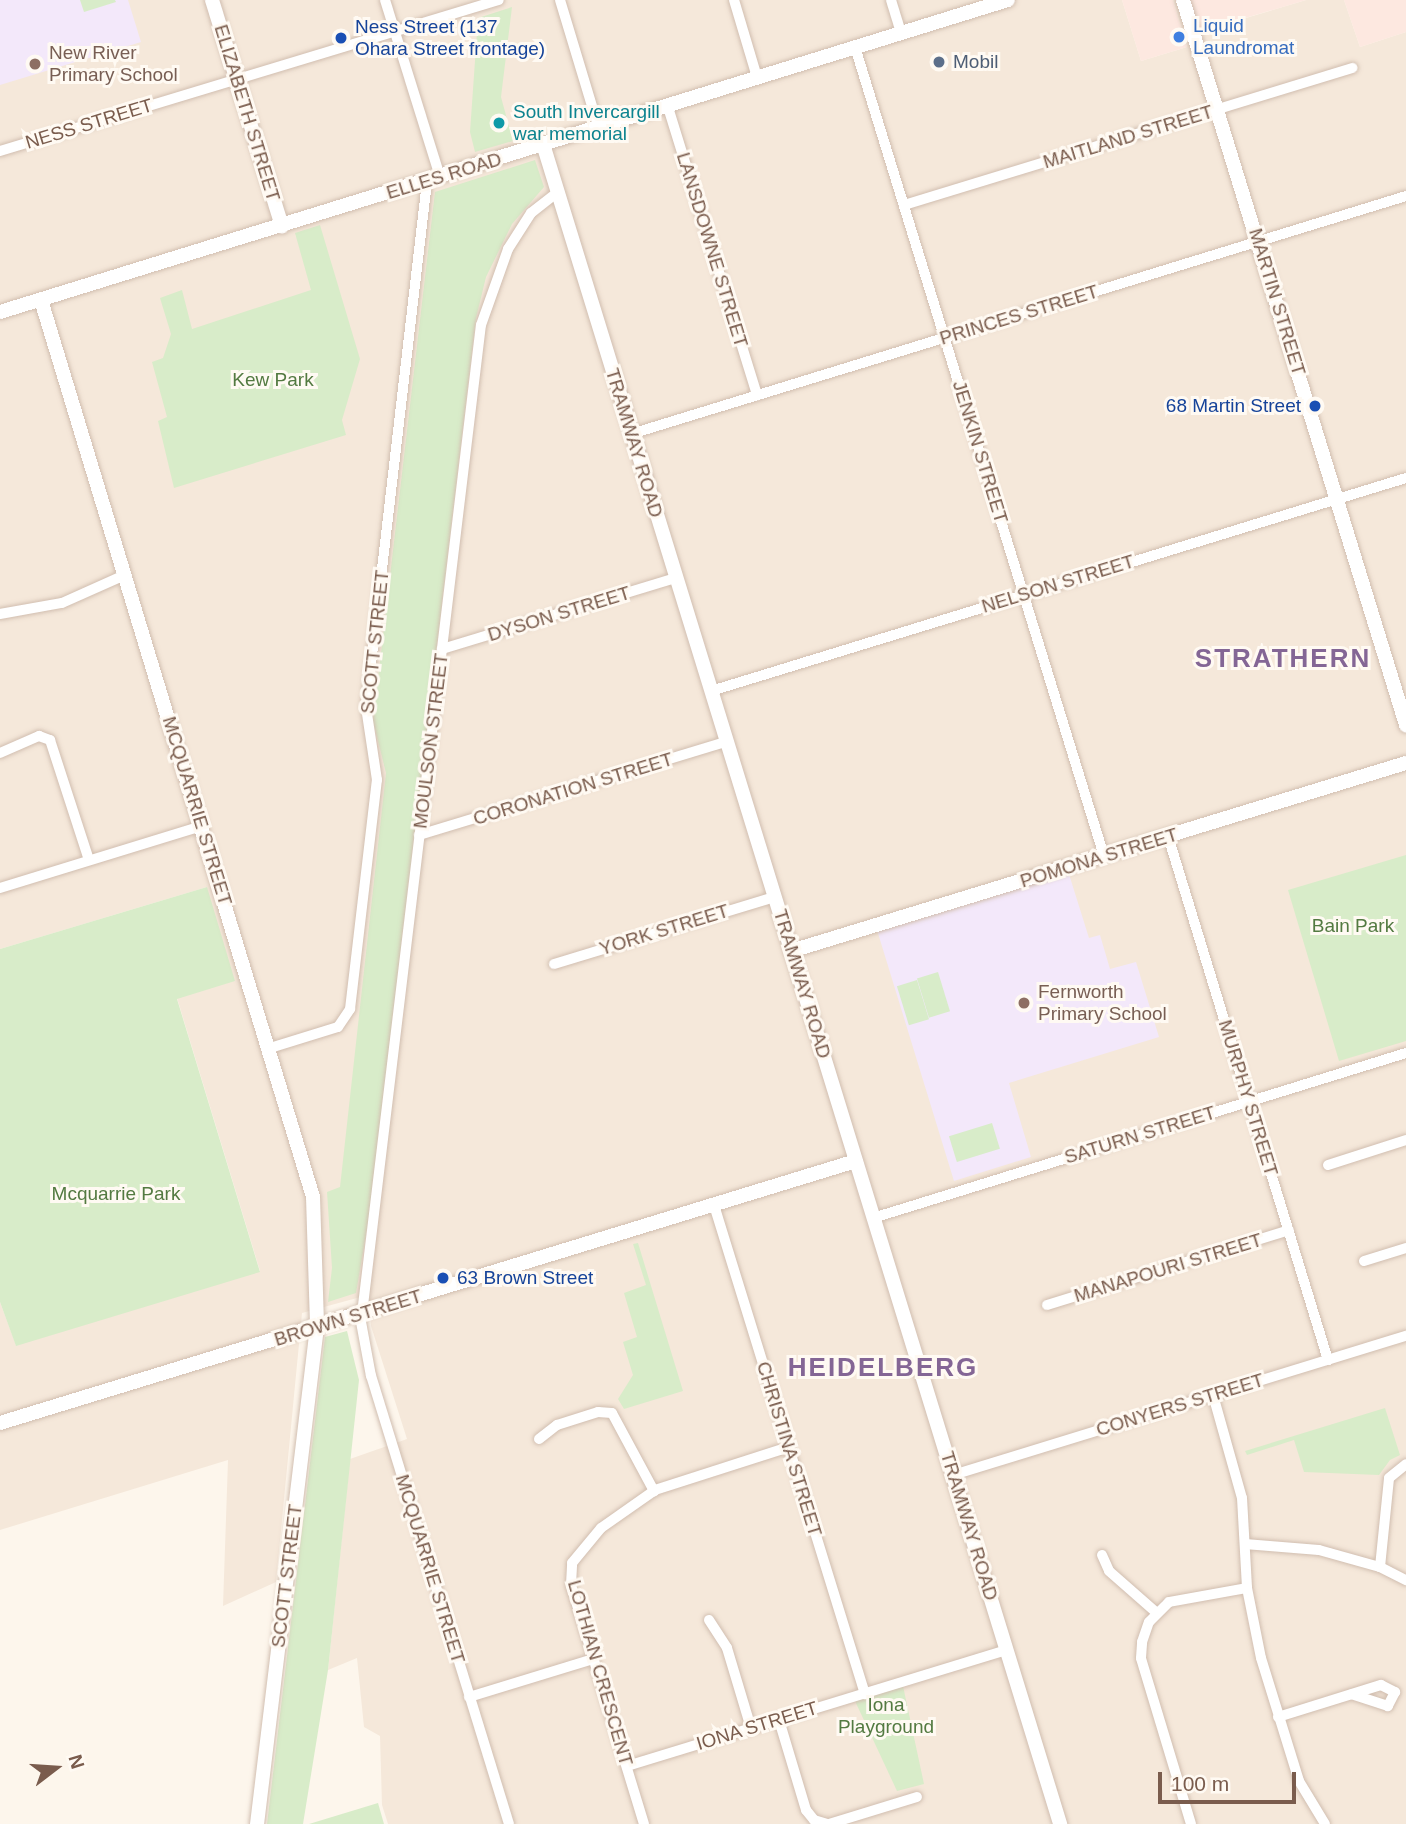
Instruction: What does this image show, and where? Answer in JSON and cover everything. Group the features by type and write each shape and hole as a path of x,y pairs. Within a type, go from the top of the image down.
{"street":[{"name":"ELIZABETH STREET","path":"212,0 282,226"},
{"path":"385,0 433,179"},
{"name":"NESS STREET","path":"0,151 499,0"},
{"path":"560,0 598,127"},
{"path":"734,0 757,77"},
{"path":"891,0 901,33"},
{"name":"ELLES ROAD","path":"0,312 1008,0"},
{"name":"MARTIN STREET","path":"1183,0 1406,725"},
{"name":"JENKIN STREET","path":"855,47 1104,856"},
{"name":"MAITLAND STREET","path":"904,205 1353,68"},
{"name":"LANSDOWNE STREET","path":"667,104 757,395"},
{"name":"TRAMWAY ROAD","path":"543,144 1060,1824"},
{"name":"SCOTT STREET","path":"271,1048 338,1027 350,1009 377,780 366,707 433,179"},
{"name":"MOULSON STREET","path":"361,1313 481,325 508,249 531,212 557,193"},
{"name":"PRINCES STREET","path":"631,433 1406,196"},
{"name":"MCQUARRIE STREET","path":"41,300 271,1048 313,1197 317,1327"},
{"name":"NELSON STREET","path":"711,691 1406,478"},
{"path":"0,614 62,603 125,575"},
{"name":"DYSON STREET","path":"442,649 676,578"},
{"path":"0,753 31,738 50,740 89,860"},
{"name":"CORONATION STREET","path":"419,835 726,742"},
{"name":"POMONA STREET","path":"792,951 1406,763"},
{"path":"0,888 202,826"},
{"name":"MURPHY STREET","path":"1168,836 1328,1360"},
{"name":"YORK STREET","path":"554,964 775,897"},
{"name":"SATURN STREET","path":"873,1218 1406,1053"},
{"path":"1328,1165 1406,1140"},
{"name":"BROWN STREET","path":"0,1423 856,1161"},
{"name":"CHRISTINA STREET","path":"714,1205 865,1693"},
{"name":"MANAPOURI STREET","path":"1047,1305 1289,1230"},
{"path":"1364,1261 1406,1248"},
{"name":"MCQUARRIE STREET","path":"361,1313 368,1368 509,1824"},
{"name":"SCOTT STREET","path":"257,1824 317,1327"},
{"name":"CONYERS STREET","path":"953,1475 1406,1336"},
{"path":"1213,1395 1238,1477 1247,1588 1278,1717 1299,1782 1325,1824"},
{"path":"539,1439 556,1425 598,1412 612,1413 654,1491"},
{"name":"LOTHIAN CRESCENT","path":"645,1824 570,1585 572,1563 601,1528 654,1491 789,1447"},
{"path":"1380,1567 1389,1478 1406,1464"},
{"path":"1245,1544 1319,1550 1380,1567 1406,1580"},
{"path":"1102,1555 1109,1571 1157,1613"},
{"path":"1191,1824 1141,1658 1145,1630 1157,1613 1180,1597 1247,1588"},
{"path":"709,1620 727,1648 751,1728"},
{"name":"IONA STREET","path":"627,1766 1007,1650"},
{"path":"469,1697 593,1658"},
{"path":"1278,1717 1352,1695"},
{"path":"779,1720 806,1810 814,1820 828,1824 917,1797"}],"shaded area":[{"path":"0,0 1122,0 1141,61 1187,47 1173,0 1189,0 1199,32 1306,0 1344,0 1360,47 1406,32 1406,1824 388,1824 382,1805 380,1736 364,1727 357,1658 328,1670 350,1459 407,1439 371,1326 368,1295 302,1313 276,1582 223,1606 228,1460 0,1530 0,1302 16,1345 260,1271 177,998 207,887 0,949"},
{"name":"New River Primary School","path":"0,0 128,0 141,42 0,85"},
{"path":"1122,0 1173,0 1187,47 1141,61"},
{"path":"1189,0 1306,0 1198,32"},
{"path":"1344,0 1406,0 1406,32 1360,47"},
{"name":"Fernworth Primary School","path":"1068,871 1089,938 1100,935 1110,969 1136,962 1159,1037 1009,1083 1031,1157 954,1181 877,930"}],"green space":[{"path":"80,0 115,0 116,2 84,12"},
{"path":"512,7 501,97 513,141 475,152 470,132 478,18"},
{"path":"535,160 544,187 512,224 486,277 476,318 368,1223 356,1293 328,1302 332,1268 327,1192 340,1187 386,773 373,721 435,192"},
{"name":"Kew Park","path":"320,225 360,359 342,420 346,435 174,488 158,421 167,417 152,362 163,358 171,334 160,298 182,290 192,329 311,290 295,233"},
{"name":"Bain Park","path":"1406,855 1406,1041 1339,1061 1288,890"},
{"name":"Mcquarrie Park","path":"207,887 235,981 177,999 260,1272 16,1346 0,1302 0,949"},
{"path":"938,972 950,1011 929,1018 917,978"},
{"path":"917,980 929,1019 909,1025 897,986"},
{"path":"992,1123 1000,1149 957,1162 949,1136"},
{"path":"638,1243 683,1391 624,1409 618,1399 633,1375 623,1342 637,1337 624,1293 646,1285 633,1244"},
{"path":"347,1331 359,1380 328,1670 303,1824 267,1824 325,1337"},
{"path":"1385,1408 1400,1455 1390,1460 1379,1475 1304,1472 1294,1440 1247,1455 1245,1451"},
{"name":"Iona Playground","path":"903,1686 924,1784 897,1791 855,1701"},
{"path":"378,1803 384,1824 309,1824"}],"place":[{"name":"Liquid Laundromat","path":"1179,37"},
{"name":"Ness Street (137 Ohara Street frontage)","path":"341,38"},
{"name":"Mobil","path":"939,62"},
{"name":"New River Primary School","path":"35,64"},
{"name":"South Invercargill war memorial","path":"499,123"},
{"name":"68 Martin Street","path":"1315,406"},
{"name":"Fernworth Primary School","path":"1024,1003"},
{"name":"63 Brown Street","path":"443,1278"}],"district":[{"name":"STRATHERN","path":"1283,659"},
{"name":"HEIDELBERG","path":"883,1368"}]}
